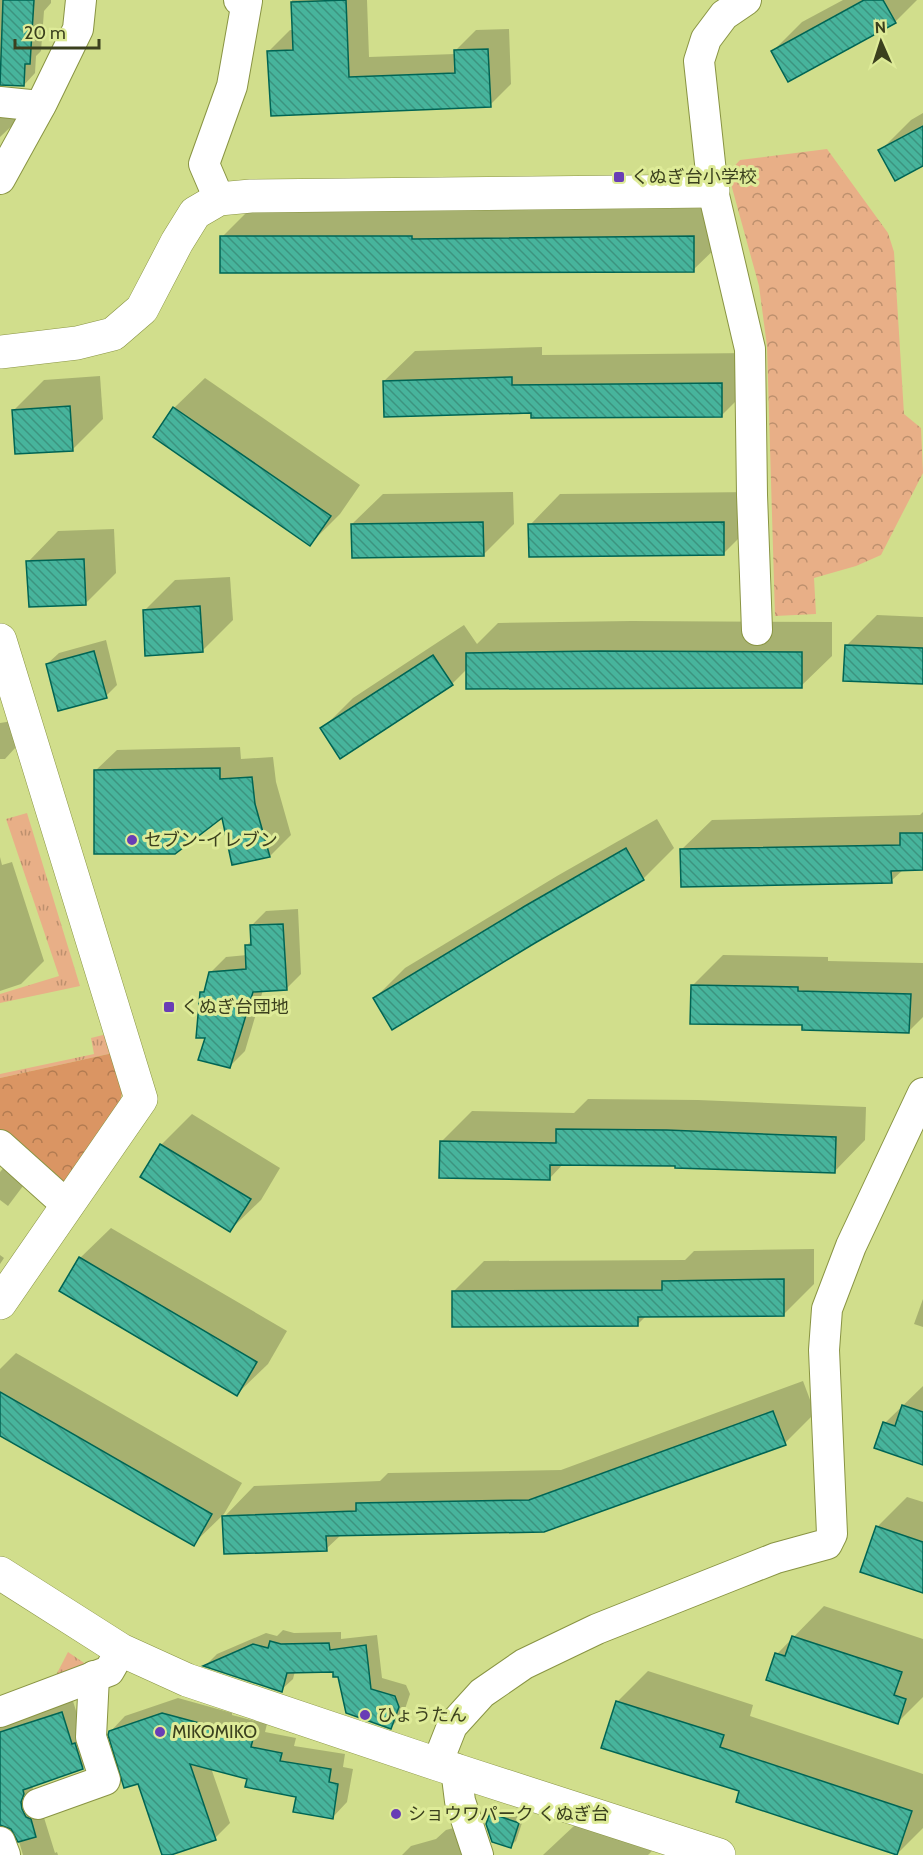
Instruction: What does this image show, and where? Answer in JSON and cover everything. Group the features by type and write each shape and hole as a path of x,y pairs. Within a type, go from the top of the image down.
{"street":[{"path":"0,179 40,106 78,29 81,0"},
{"path":"219,199 204,164 232,86 247,1 239,0"},
{"path":"746,0 724,15 706,39 699,61 713,191 750,349 757,630"},
{"path":"0,102 40,106"},
{"path":"0,352 77,343 113,334 142,309 195,213 219,199 251,196 713,191"},
{"path":"0,640 141,1099 0,1303"},
{"path":"478,1855 446,1767 452,1726 482,1693 524,1664 597,1629 776,1558 827,1544 832,1534 824,1350 827,1309 851,1246 923,1093"},
{"path":"0,1145 68,1206"},
{"path":"0,1573 121,1650 187,1680 719,1855"},
{"path":"0,1712 109,1671 121,1650"},
{"path":"38,1804 105,1780 92,1737 94,1676"},
{"path":"0,1842 4,1855"}],"green space":[{"path":"827,149 888,233 894,252 904,414 921,428 923,473 881,555 856,566 814,578 816,614 775,616 767,346 759,286 728,173 740,160"},
{"path":"27,813 80,986 0,1003 0,994 59,976 6,819"},
{"path":"107,1034 113,1053 0,1078 0,1074 94,1054 91,1038"},
{"path":"113,1053 122,1093 119,1106 50,1202 0,1163 0,1078"},
{"path":"68,1652 90,1667 53,1681"}],"building":[{"path":"3,0 34,0 30,64 25,64 24,86 0,85"},
{"path":"346,0 349,77 455,73 454,50 488,49 491,107 271,116 267,51 293,50 291,2"},
{"path":"864,0 883,0 896,23 788,82 771,51"},
{"path":"923,126 923,166 895,181 878,150"},
{"path":"220,236 412,236 412,239 694,236 694,272 220,273"},
{"path":"512,377 512,385 722,383 722,417 531,418 531,413 384,417 383,381"},
{"path":"70,406 73,451 15,454 12,410"},
{"path":"173,407 331,516 310,546 153,437"},
{"path":"483,522 484,556 352,558 351,524"},
{"path":"724,522 724,555 529,557 528,524"},
{"path":"84,559 86,605 29,607 26,561"},
{"path":"200,606 203,652 145,656 143,610"},
{"path":"845,645 923,648 923,684 843,681"},
{"path":"94,651 107,698 58,711 46,664"},
{"path":"802,652 802,688 466,689 466,653"},
{"path":"433,655 453,685 340,759 320,728"},
{"path":"220,768 220,779 252,777 255,804 270,857 232,865 222,818 175,854 94,854 94,770"},
{"path":"900,833 923,833 923,870 891,871 892,883 681,887 680,849 900,845"},
{"path":"626,848 644,880 392,1030 373,998"},
{"path":"283,924 287,990 253,992 230,1068 198,1060 205,1038 196,1038 200,992 204,992 209,972 246,969 245,945 251,945 250,925"},
{"path":"691,985 798,987 798,991 911,994 909,1033 802,1030 802,1025 690,1024"},
{"path":"556,1129 667,1130 836,1137 835,1173 675,1168 675,1166 550,1165 550,1180 439,1178 440,1141 556,1143"},
{"path":"160,1144 251,1199 230,1232 140,1177"},
{"path":"79,1257 257,1362 237,1396 59,1291"},
{"path":"784,1279 784,1316 638,1317 638,1326 452,1327 452,1291 662,1290 662,1281"},
{"path":"0,1392 212,1514 194,1546 0,1436"},
{"path":"902,1405 923,1412 923,1465 874,1448 883,1422 895,1426"},
{"path":"773,1411 786,1445 544,1532 326,1536 327,1551 224,1554 222,1516 356,1511 356,1503 529,1500"},
{"path":"876,1526 923,1542 923,1593 860,1572"},
{"path":"792,1636 902,1672 894,1695 906,1699 898,1724 766,1680 775,1653 785,1656"},
{"path":"270,1641 281,1644 329,1643 330,1650 366,1645 371,1689 395,1696 399,1707 391,1729 346,1713 338,1677 333,1677 333,1672 287,1673 282,1692 203,1666 253,1644 268,1648"},
{"path":"616,1701 724,1735 720,1747 912,1811 897,1855 736,1802 739,1791 601,1748"},
{"path":"62,1712 83,1769 23,1790 22,1809 26,1817 31,1819 36,1837 18,1842 11,1829 0,1825 0,1732"},
{"path":"162,1713 253,1739 251,1747 282,1753 280,1761 331,1769 329,1782 338,1784 333,1819 293,1812 296,1797 245,1787 247,1779 190,1764 216,1840 171,1855 162,1855 138,1784 124,1788 108,1735 109,1731"},
{"path":"490,1813 519,1823 511,1848 492,1842 486,1824"}],"place":[{"name":"くぬぎ台小学校","path":"619,177"},
{"name":"セブン-イレブン","path":"132,840"},
{"name":"くぬぎ台団地","path":"169,1007"},
{"name":"ひょうたん","path":"365,1715"},
{"name":"MIKOMIKO","path":"160,1732"},
{"name":"ショウワパーク くぬぎ台","path":"396,1814"}]}
